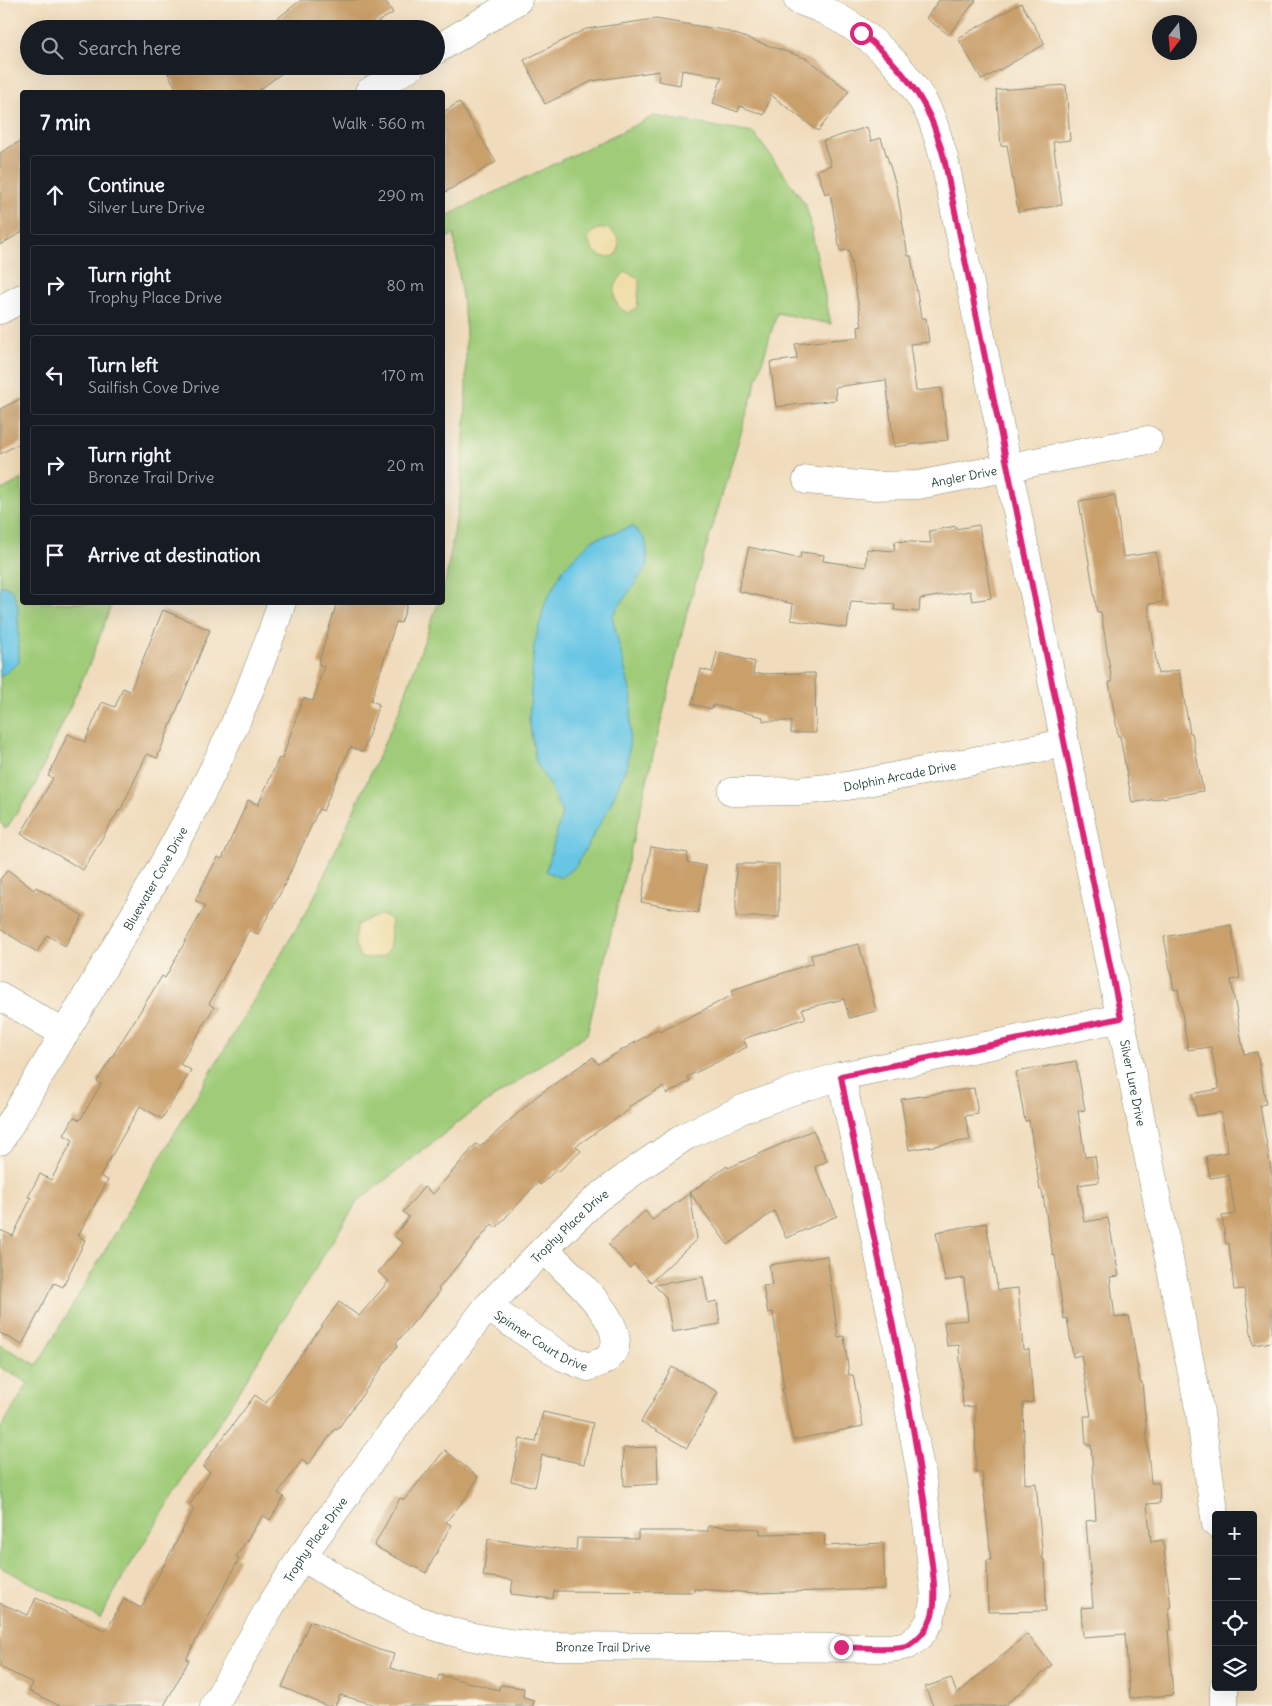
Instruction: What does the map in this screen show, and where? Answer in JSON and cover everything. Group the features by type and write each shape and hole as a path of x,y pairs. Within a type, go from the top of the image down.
{"street":[{"path":"445,45 518,0"},
{"name":"Silver Lure Drive","path":"798,0 828,12 861,33 888,56 911,84 931,117 944,158 1065,743 1200,1413 1214,1511"},
{"path":"372,90 396,75"},
{"path":"0,310 20,299"},
{"name":"Angler Drive","path":"807,480 869,486 918,485 1148,440"},
{"name":"Bluewater Cove Drive","path":"0,1141 171,852 210,778 247,700 281,605"},
{"name":"Dolphin Arcade Drive","path":"732,792 799,791 847,786 1065,743"},
{"path":"0,996 64,1034"},
{"name":"Trophy Place Drive","path":"214,1706 267,1612 302,1556 486,1307 595,1200 686,1136 743,1109 792,1091 841,1076 1121,1018"},
{"name":"Bronze Trail Drive","path":"302,1556 375,1601 415,1619 457,1634 515,1644 572,1648 766,1646 891,1648 908,1645 920,1636 930,1621 935,1596 923,1486 898,1346 841,1076"},
{"name":"Spinner Court Drive","path":"486,1307 563,1357 588,1367 609,1358 616,1344 612,1323 599,1304 544,1249"},
{"path":"1224,1691 1224,1706"}],"green space":[{"path":"654,116 754,133 806,205 831,324 777,313 688,608 587,1034 464,1118 357,1202 124,1575 100,1618 0,1567 0,1430 28,1383 0,1367 0,1345 37,1365 312,902 399,711 437,605 445,605 445,582 460,497 466,407 466,330 454,234 445,239 445,218"},
{"path":"20,480 20,605 111,605 91,660 34,787 6,829 0,822 0,491"}],"sand":[{"path":"605,228 616,235 619,242 616,255 611,257 599,255 588,240 594,231"},
{"path":"626,272 639,278 637,307 629,313 618,305 614,294 617,282"},
{"path":"380,915 386,916 391,921 391,938 388,951 379,957 360,957 355,941 358,924"}],"water":[{"path":"633,526 646,541 648,565 612,616 632,698 628,763 609,808 576,866 560,878 546,871 562,814 551,788 536,763 529,719 534,646 545,603 563,569 592,540"},
{"path":"0,585 12,589 18,606 19,663 0,677"}],"building":[{"path":"301,0 385,0 393,13 381,20 275,20"},
{"path":"939,0 976,0 949,35 926,18"},
{"path":"1021,3 1045,44 982,80 958,38"},
{"path":"655,19 723,30 808,59 849,91 818,131 771,95 764,115 740,106 738,112 713,103 722,77 682,70 680,85 658,81 659,71 592,81 545,104 524,60 586,29"},
{"path":"169,75 279,75 260,90 177,90"},
{"path":"1066,85 1070,140 1053,142 1062,205 1018,212 1007,145 1001,146 996,90"},
{"path":"459,102 496,162 445,192 445,111"},
{"path":"867,127 871,141 881,138 896,185 908,256 911,256 921,318 926,318 929,342 910,344 916,391 941,388 948,440 894,447 886,380 835,387 836,400 776,407 770,362 797,359 795,344 859,337 858,327 862,326 849,250 840,251 830,192 825,194 817,170 831,165 823,141"},
{"path":"20,141 20,233 0,245 0,153"},
{"path":"20,399 20,443 0,454 0,409"},
{"path":"1115,495 1123,557 1156,552 1163,602 1148,604 1158,674 1179,670 1203,791 1132,803 1109,682 1112,682 1101,612 1097,612 1079,501"},
{"path":"979,525 991,598 972,601 970,591 920,599 919,612 894,610 895,604 851,601 847,628 791,620 793,604 738,591 749,547 800,559 801,552 824,555 823,561 866,567 867,549 894,551 895,541 931,543 929,531 956,526 956,529"},
{"path":"336,605 407,605 401,623 396,622 371,701 379,704 363,752 350,747 323,811 319,809 282,890 258,934 249,930 209,1004 214,1007 180,1064 191,1070 162,1119 140,1106 100,1176 108,1180 78,1236 85,1240 63,1287 54,1283 22,1345 0,1333 0,1230 13,1236 31,1198 28,1197 40,1174 51,1180 73,1140 64,1135 74,1117 80,1120 101,1084 97,1081 162,976 165,978 205,906 195,900 218,857 222,859 248,800 258,805 279,758 282,759 303,698 313,701 324,666 318,664"},
{"path":"163,610 210,630 157,758 147,754 120,811 83,870 21,834 53,778 48,776 68,734 85,742 102,702 115,707 123,688 130,691"},
{"path":"717,652 755,662 753,674 815,673 816,733 791,733 791,721 763,721 763,717 713,705 712,709 692,704 701,669 712,672"},
{"path":"651,847 688,853 687,862 706,866 698,913 641,902"},
{"path":"736,864 779,864 779,917 736,917"},
{"path":"8,870 34,890 36,887 83,916 65,946 47,935 37,952 0,929 0,879"},
{"path":"1231,925 1240,978 1231,980 1244,1054 1257,1052 1266,1104 1260,1105 1272,1175 1272,1342 1253,1345 1244,1289 1234,1290 1229,1243 1226,1244 1222,1216 1235,1214 1229,1175 1210,1178 1206,1156 1228,1152 1221,1112 1197,1116 1192,1094 1219,1089 1211,1047 1188,1050 1178,989 1174,990 1164,937"},
{"path":"859,944 876,1011 849,1018 844,999 802,1009 806,1018 743,1039 747,1047 687,1077 690,1081 667,1094 663,1087 628,1107 630,1109 576,1146 581,1151 540,1185 538,1182 496,1228 492,1224 438,1289 440,1291 396,1343 398,1345 337,1430 335,1429 308,1465 302,1460 278,1493 284,1497 270,1520 263,1515 236,1557 239,1559 186,1659 189,1660 164,1706 60,1706 29,1691 33,1683 0,1667 0,1603 28,1615 36,1598 106,1631 124,1599 141,1608 194,1509 189,1506 210,1472 203,1467 211,1454 255,1395 266,1403 339,1302 359,1316 389,1281 378,1272 403,1243 394,1236 409,1217 403,1212 424,1187 433,1194 476,1144 480,1147 537,1096 593,1057 598,1064 658,1029 660,1032 733,995 732,990 813,963 811,955"},
{"path":"1076,1061 1085,1110 1078,1111 1085,1157 1095,1156 1099,1182 1078,1185 1084,1222 1108,1218 1119,1276 1110,1277 1115,1318 1129,1316 1140,1382 1142,1382 1151,1483 1159,1483 1160,1503 1147,1504 1151,1542 1163,1540 1171,1607 1169,1607 1171,1630 1168,1630 1173,1695 1130,1698 1125,1634 1083,1637 1081,1608 1093,1607 1086,1521 1096,1520 1091,1445 1086,1445 1084,1416 1091,1416 1081,1355 1073,1357 1067,1318 1064,1319 1055,1255 1053,1256 1042,1190 1040,1190 1029,1120 1025,1121 1016,1072"},
{"path":"974,1088 978,1114 965,1116 970,1140 909,1150 901,1099"},
{"path":"813,1130 827,1161 815,1167 837,1216 786,1238 774,1211 728,1245 690,1193 697,1239 651,1282 634,1264 630,1268 608,1244 645,1211 653,1220 664,1210 727,1166 728,1168"},
{"path":"986,1223 998,1290 1018,1288 1023,1350 1029,1349 1033,1402 1023,1403 1025,1484 1036,1483 1043,1560 1045,1560 1046,1611 988,1612 987,1560 991,1560 982,1472 976,1472 975,1406 963,1407 959,1345 947,1346 944,1322 968,1320 964,1278 945,1281 936,1232"},
{"path":"827,1256 838,1337 844,1336 849,1375 853,1375 863,1426 793,1440 782,1389 784,1389 773,1312 768,1313 763,1286 772,1285 769,1265"},
{"path":"703,1277 708,1303 717,1301 720,1324 672,1332 666,1297 654,1285"},
{"path":"672,1367 718,1392 687,1448 641,1422"},
{"path":"543,1412 593,1423 584,1464 542,1455 535,1487 511,1481 520,1439 536,1442"},
{"path":"657,1447 658,1484 624,1486 623,1448"},
{"path":"445,1450 478,1477 468,1495 446,1522 451,1525 426,1573 374,1546 400,1498 404,1500"},
{"path":"708,1526 760,1529 760,1534 824,1533 825,1546 883,1543 885,1589 756,1593 694,1589 694,1592 554,1591 553,1599 511,1594 513,1580 483,1576 488,1539 576,1551 577,1538 638,1539 638,1531 708,1531"},
{"path":"310,1621 379,1650 394,1654 390,1668 437,1681 439,1675 499,1690 500,1685 524,1688 523,1697 534,1700 533,1706 380,1706 340,1695 335,1706 327,1706 282,1687"},
{"path":"1027,1634 1052,1665 1004,1706 933,1706 925,1687 951,1678 957,1694"}],"route":[{"path":"841,1647 891,1648 908,1645 920,1636 930,1621 935,1596 923,1486 912,1419 841,1076 1121,1018 944,158 931,117 911,84 888,56 861,33"}]}
